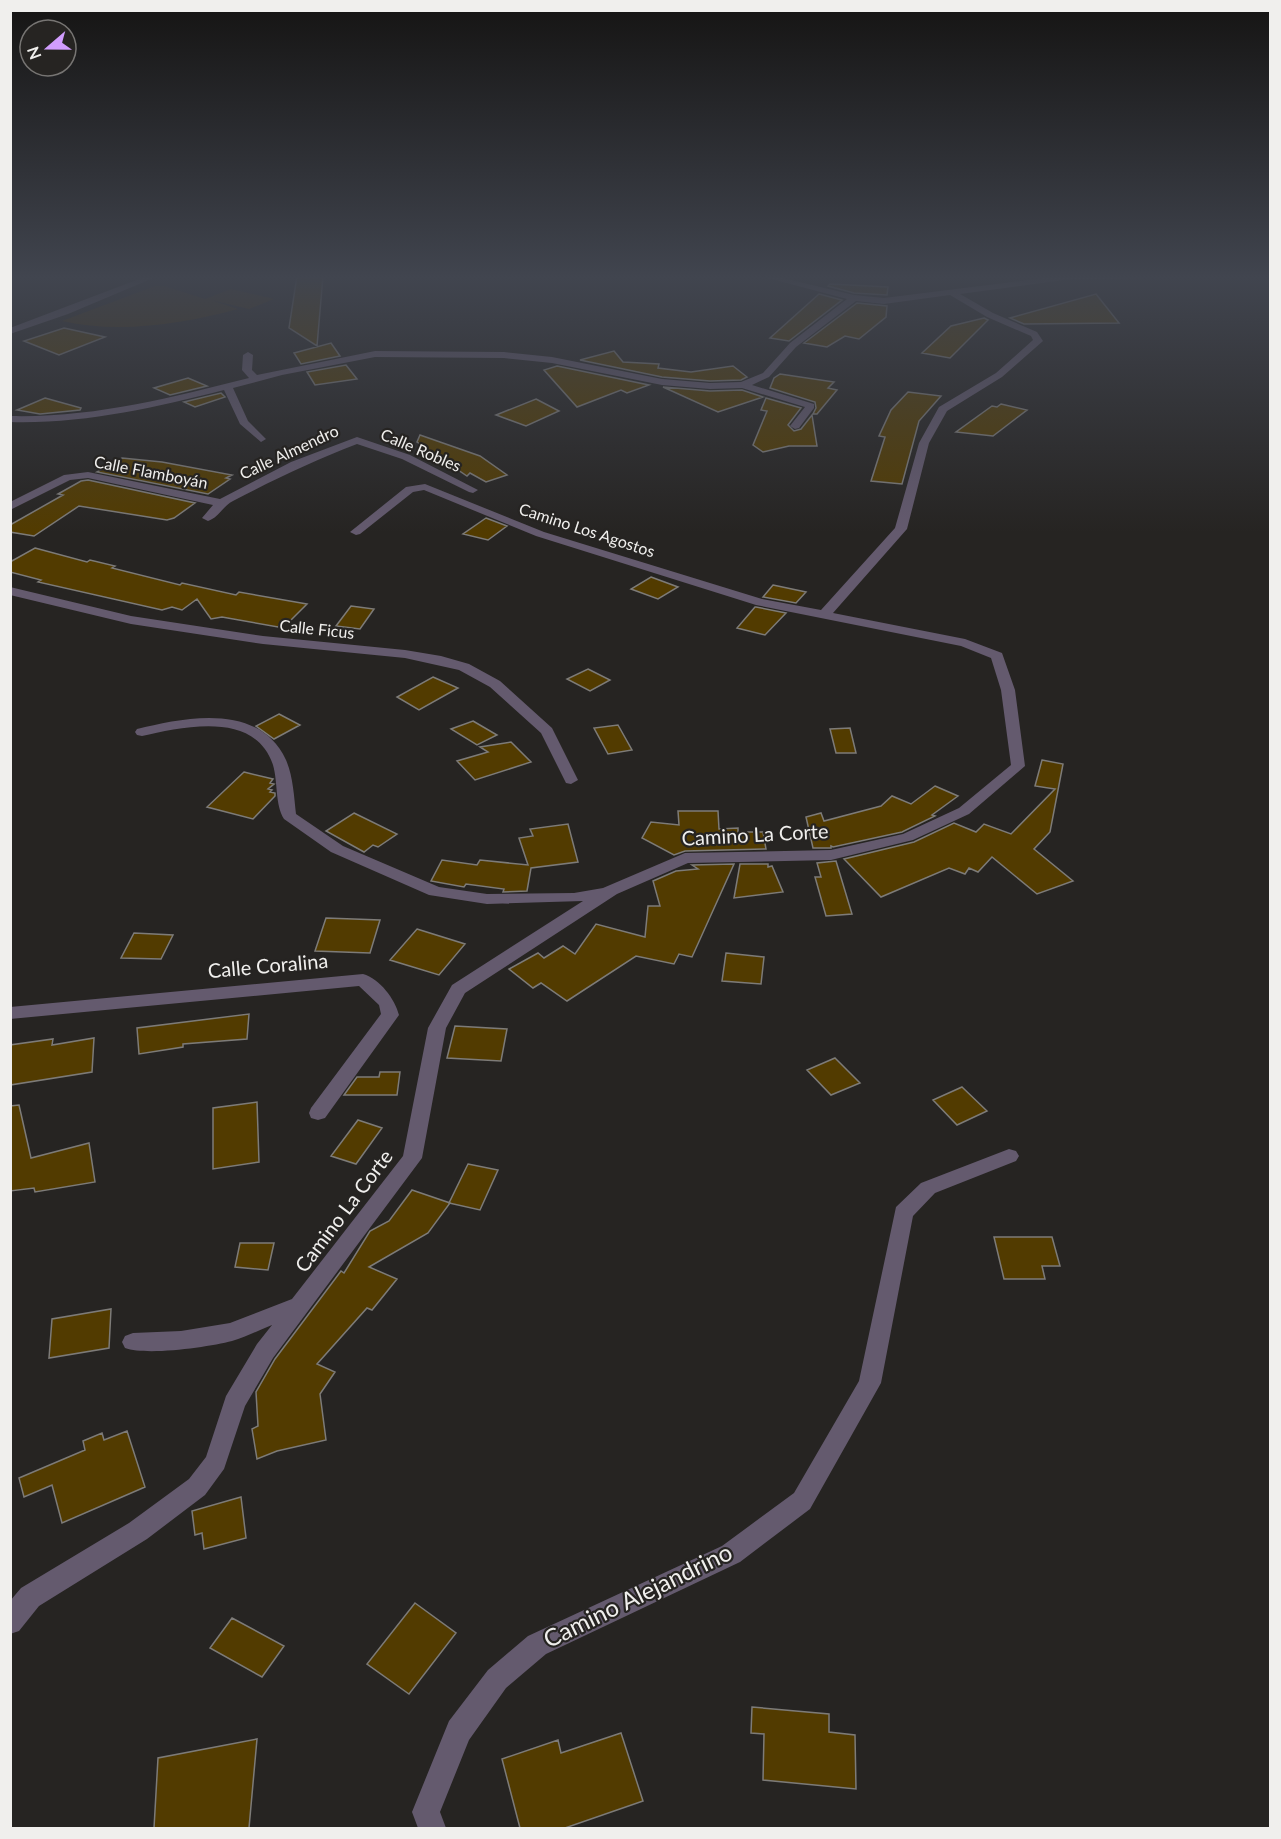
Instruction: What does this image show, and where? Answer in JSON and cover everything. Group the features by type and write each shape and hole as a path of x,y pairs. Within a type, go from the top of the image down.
{"street":[{"path":"248,362 247,370 255,379"},
{"path":"10,418 51,420 91,416 337,362"},
{"path":"561,362 662,382 710,386 743,385 811,406 795,426"},
{"path":"743,385 766,375 778,362"},
{"path":"823,616 901,529 924,443 943,409 999,375 1014,362"},
{"path":"227,386 244,422 261,439"},
{"name":"Calle Robles","path":"357,440 406,457 473,490"},
{"name":"Calle Almendro","path":"208,519 221,503 296,464 357,440"},
{"name":"Calle Flamboyán","path":"10,507 69,477 88,475 221,503"},
{"name":"Camino Los Agostos","path":"356,531 399,496 410,489 425,487 540,534 760,602 823,616"},
{"name":"Calle Ficus","path":"10,591 131,620 263,640 405,654 441,660 464,667 495,684 547,731 572,780"},
{"name":"Camino La Corte","path":"10,1622 30,1597 138,1532 197,1487 216,1462 234,1403 265,1352 412,1158 437,1028 458,989 610,890 685,858 831,855 908,837 964,811 1018,766 1008,690 997,656 965,643 823,616"},
{"path":"142,732 217,720 242,726 261,738 278,758 290,816 337,849 435,891 487,899 529,900 573,898 610,890"},
{"name":"Calle Coralina","path":"10,1013 363,980 387,1003 390,1015 318,1113"},
{"name":"Camino Alejandrino","path":"432,1828 426,1812 459,1731 497,1678 537,1645 730,1554 802,1501 870,1383 903,1213 928,1188 1009,1156"},
{"path":"133,1342 181,1340 231,1332 301,1304"}],"building":[{"path":"589,362 659,364 658,368 691,372 733,366 747,377 741,380 710,381 662,377"},
{"path":"346,365 357,379 315,385 307,372"},
{"path":"557,366 649,385 627,393 621,390 577,407 544,370"},
{"path":"780,374 834,382 828,388 837,390 817,414 813,414 816,408 815,402 770,388 774,378"},
{"path":"188,378 207,386 170,395 154,388"},
{"path":"663,387 710,391 742,390 763,397 718,412"},
{"path":"908,392 941,396 919,421 902,484 871,481 885,437 879,436 891,410"},
{"path":"221,393 225,397 195,407 184,402"},
{"path":"45,398 81,408 80,410 40,414 17,410"},
{"path":"766,398 801,408 788,425 794,431 801,429 812,415 817,446 789,446 763,452 753,445 767,411 761,410"},
{"path":"536,399 559,411 526,426 496,415"},
{"path":"1001,404 1027,410 993,436 956,432 992,406 997,407"},
{"path":"420,435 480,456 507,475 486,482 470,473 467,476 417,442"},
{"path":"122,458 162,462 232,475 226,478 230,479 208,494 97,472"},
{"path":"88,480 195,503 174,518 167,520 79,506 34,536 10,532 10,525 63,495 58,494 81,481"},
{"path":"486,518 507,526 488,540 463,534"},
{"path":"35,548 87,562 90,560 115,566 112,568 180,585 182,583 236,595 239,592 307,604 289,622 283,621 278,627 222,617 211,619 197,599 182,610 172,607 162,610 38,582 41,580 10,572 10,562"},
{"path":"651,577 678,587 658,599 631,589"},
{"path":"773,585 806,592 796,603 763,597"},
{"path":"351,606 374,609 360,629 336,626"},
{"path":"755,607 786,613 765,635 737,628"},
{"path":"588,669 610,680 590,691 567,679"},
{"path":"433,677 458,688 419,710 397,697"},
{"path":"279,714 300,725 274,739 256,726"},
{"path":"473,721 497,735 477,745 451,729"},
{"path":"618,725 632,750 608,754 594,728"},
{"path":"850,728 856,753 836,753 830,729"},
{"path":"511,742 531,762 475,780 457,761 488,752 480,747"},
{"path":"1042,760 1063,764 1050,832 1034,849 1073,881 1037,894 992,857 978,872 969,868 965,874 949,868 881,897 844,859 914,842 954,823 976,832 984,824 1011,834 1055,789 1035,786"},
{"path":"244,772 273,779 270,783 274,784 268,789 275,793 275,796 253,819 207,807"},
{"path":"935,786 958,796 932,815 935,816 902,832 831,846 831,848 813,848 806,817 821,813 824,821 881,806 892,796 911,804"},
{"path":"678,811 718,811 719,829 738,828 738,832 763,832 766,849 685,851 674,855 642,838 651,822 679,825"},
{"path":"354,813 397,834 378,847 373,845 364,852 326,831"},
{"path":"568,824 578,862 531,868 527,891 503,892 504,889 466,884 464,887 431,881 442,860 477,865 480,860 528,865 519,838 533,836 530,829"},
{"path":"836,861 852,914 826,916 815,877 821,877 817,863"},
{"path":"734,864 692,957 679,954 674,964 636,956 567,1001 541,983 533,988 509,969 538,953 544,958 563,946 575,954 596,924 645,937 648,906 660,906 653,881 676,871 698,869 692,865"},
{"path":"740,864 772,866 783,892 734,898"},
{"path":"326,918 380,920 370,953 315,951"},
{"path":"417,929 465,944 439,975 390,960"},
{"path":"134,933 173,935 161,959 121,958"},
{"path":"726,953 764,957 761,984 722,981"},
{"path":"249,1014 247,1039 183,1044 183,1047 139,1054 137,1028"},
{"path":"455,1026 507,1029 501,1061 447,1058"},
{"path":"94,1038 92,1072 10,1085 10,1045 53,1039 52,1045"},
{"path":"835,1058 860,1083 831,1095 807,1070"},
{"path":"380,1072 400,1072 397,1095 344,1095 357,1077 379,1077"},
{"path":"962,1087 987,1111 957,1125 933,1100"},
{"path":"257,1102 259,1162 213,1169 213,1108"},
{"path":"19,1105 31,1158 89,1143 95,1182 35,1192 34,1188 10,1191 10,1106"},
{"path":"358,1120 382,1128 356,1164 331,1156"},
{"path":"468,1164 498,1170 480,1210 449,1203"},
{"path":"412,1190 450,1203 428,1233 369,1267 397,1279 372,1310 367,1308 317,1364 335,1372 320,1394 326,1440 277,1451 257,1459 252,1429 258,1426 256,1392 275,1359 341,1271 344,1273 370,1231 389,1221"},
{"path":"994,1237 1052,1237 1060,1266 1042,1266 1045,1279 1004,1279"},
{"path":"240,1243 274,1243 268,1270 235,1267"},
{"path":"111,1309 109,1348 49,1358 52,1319"},
{"path":"127,1431 145,1487 62,1523 52,1485 24,1497 19,1478 85,1450 83,1441 102,1433 104,1440"},
{"path":"241,1497 246,1538 204,1549 202,1533 195,1535 192,1511"},
{"path":"415,1603 456,1633 409,1694 367,1664"},
{"path":"232,1618 284,1646 262,1677 210,1648"},
{"path":"752,1707 829,1714 829,1732 855,1735 856,1789 763,1780 764,1734 751,1733"},
{"path":"621,1733 643,1801 565,1828 520,1828 502,1759 558,1740 561,1753"},
{"path":"257,1739 249,1828 154,1828 158,1758"}]}
